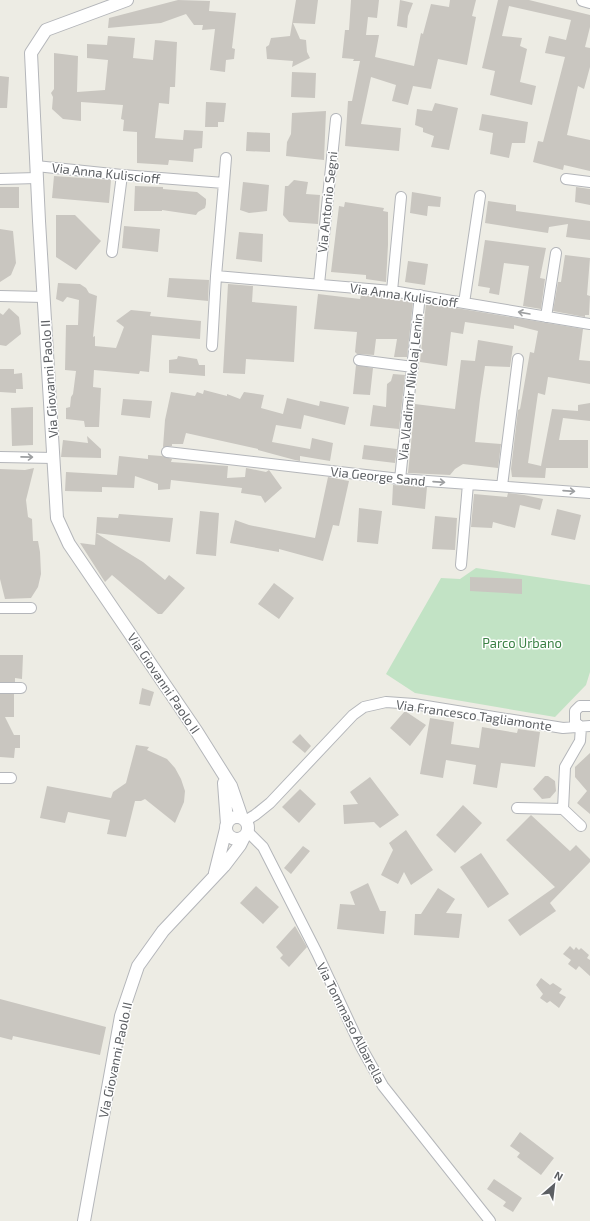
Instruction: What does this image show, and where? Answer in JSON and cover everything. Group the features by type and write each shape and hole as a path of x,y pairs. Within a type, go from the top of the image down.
{"street":[{"name":"Via Giovanni Paolo II","path":"84,1221 122,1016 138,966 163,931 213,878 240,845 244,827 230,786 221,770 197,732 69,544 57,518 36,166 31,53 46,30 127,0"},
{"path":"583,0 590,2"},
{"name":"Via Antonio Segni","path":"319,284 336,119"},
{"path":"212,346 216,276 226,158"},
{"name":"Via Anna Kuliscioff","path":"36,166 122,175 224,183"},
{"path":"112,252 122,175"},
{"path":"0,179 37,178"},
{"path":"566,179 590,182"},
{"path":"464,303 480,196"},
{"path":"392,291 400,197"},
{"path":"546,317 556,253"},
{"name":"Via Anna Kuliscioff","path":"216,276 392,291 590,324"},
{"name":"Via Vladimir Nikolaj Lenin","path":"400,479 420,295"},
{"path":"0,296 44,297"},
{"path":"502,486 518,359"},
{"path":"359,360 413,367"},
{"name":"Via George Sand","path":"167,452 400,479 590,493"},
{"path":"0,457 54,458"},
{"path":"461,565 468,484"},
{"path":"0,608 31,608"},
{"path":"0,688 21,688"},
{"name":"Via Francesco Tagliamonte","path":"244,827 353,715 364,707 378,703 414,704 563,728 586,726"},
{"path":"563,809 565,767 580,741 586,726 575,722 575,711 580,706 590,704"},
{"name":"Via Giovanni Paolo II","path":"213,878 218,870 226,826 226,795 221,770"},
{"path":"517,808 563,809 581,826"},
{"path":"234,818 244,827 234,839 229,835 226,826 234,818"},
{"name":"Via Tommaso Albarella","path":"244,827 263,847 317,953 360,1045 383,1086 490,1221"}],"green space":[{"name":"Parco Urbano","path":"476,568 590,585 590,672 586,685 555,717 415,693 386,674 441,578 460,579"}],"building":[{"path":"178,0 210,1 209,11 236,13 232,48 235,49 234,59 226,60 225,72 210,70 215,29 202,30 203,25 194,25 186,14 161,23 108,28 109,18"},
{"path":"296,0 318,0 315,24 293,23 300,39 306,40 307,52 310,58 292,67 293,61 267,59 266,47 269,45 271,38 290,36"},
{"path":"351,0 379,0 377,18 368,17 366,35 379,35 375,57 414,66 421,33 423,34 431,4 449,7 450,0 476,0 472,16 476,17 467,65 438,59 431,89 413,86 408,105 392,101 396,85 371,77 361,124 401,128 399,151 345,146 348,101 352,101 360,61 342,58 345,30 349,30"},
{"path":"400,0 413,3 408,16 407,28 397,26"},
{"path":"498,0 529,0 590,15 590,27 585,47 590,48 590,67 584,89 578,86 567,135 590,140 590,171 564,165 563,170 533,162 538,141 543,142 565,57 545,53 549,36 566,40 571,20 509,6 502,36 522,38 520,46 527,49 520,82 536,86 532,105 490,95 495,71 482,68"},
{"path":"108,36 135,38 133,58 153,60 155,40 177,42 175,87 170,87 169,104 159,103 155,138 183,140 184,130 203,131 202,148 194,149 193,162 169,160 168,165 137,163 137,132 123,131 124,120 121,119 123,105 81,102 81,121 63,119 52,109 53,97 51,93 54,89 54,53 78,56 77,92 105,90 108,60 87,58 87,44 107,45"},
{"path":"292,72 316,73 315,98 291,97"},
{"path":"0,76 9,77 7,108 0,108"},
{"path":"206,102 226,103 224,122 218,122 218,127 205,127"},
{"path":"435,103 458,108 449,150 431,147 434,136 423,132 423,128 415,125 417,109 432,111"},
{"path":"326,111 324,160 286,156 287,142 291,134 292,113"},
{"path":"482,114 528,122 525,143 512,143 509,158 490,154 493,133 479,130"},
{"path":"247,132 270,133 270,152 246,151"},
{"path":"54,176 111,180 109,203 52,198"},
{"path":"294,180 308,182 306,194 320,195 318,224 289,222 283,215 285,186 288,186"},
{"path":"243,182 269,185 267,211 249,213 240,210"},
{"path":"135,186 163,187 163,189 197,192 206,199 205,208 196,215 162,210 134,211"},
{"path":"0,187 19,187 19,208 0,208"},
{"path":"576,187 590,189 590,205 575,202"},
{"path":"412,192 441,197 440,207 428,206 427,216 410,213"},
{"path":"488,201 516,205 516,211 590,221 590,240 566,237 568,224 549,227 548,233 485,223"},
{"path":"345,202 384,208 383,211 388,212 386,282 366,279 366,275 331,272 339,206 344,207"},
{"path":"56,215 75,215 101,241 76,270 56,257"},
{"path":"124,226 160,229 158,252 122,248"},
{"path":"0,229 13,231 16,263 11,275 0,282"},
{"path":"239,232 263,234 262,262 236,259"},
{"path":"485,240 546,248 540,278 545,279 541,309 523,306 529,266 504,263 499,295 489,293 490,288 478,286"},
{"path":"565,255 590,258 587,295 590,296 589,315 585,315 585,317 553,311 558,282 561,282"},
{"path":"408,261 428,264 425,285 405,282"},
{"path":"169,278 209,280 208,301 167,297"},
{"path":"58,283 80,284 86,288 89,293 97,296 93,337 95,336 95,346 116,348 124,327 116,321 131,310 151,312 150,316 201,321 200,339 152,335 149,372 140,371 139,374 94,370 93,387 101,388 99,427 85,427 84,421 66,419 66,408 70,407 76,371 65,370 66,325 78,325 79,300 67,297 63,302 56,299"},
{"path":"228,284 253,286 252,302 297,306 294,362 246,359 245,374 223,373"},
{"path":"318,294 360,299 361,295 377,296 413,302 407,357 394,357 397,339 376,339 374,355 357,354 355,352 357,332 314,329"},
{"path":"426,303 583,329 579,360 590,361 590,384 548,377 545,395 538,393 528,463 541,466 552,409 578,411 578,405 590,403 590,421 563,418 559,440 588,440 588,468 546,468 545,478 512,477 511,469 518,410 520,409 530,352 534,353 538,331 514,325 514,329 465,322 463,334 451,332 447,366 420,362"},
{"path":"9,308 19,317 21,334 6,346 0,345 0,313 3,315"},
{"path":"478,340 513,346 510,367 485,366 480,399 475,442 501,444 498,468 463,464 455,469 450,475 408,473 415,404 455,409 461,360 475,361"},
{"path":"178,356 197,359 199,365 205,365 205,376 169,373 169,360 177,359"},
{"path":"356,365 373,368 370,395 353,394"},
{"path":"0,369 14,369 14,374 22,373 23,389 16,389 16,393 0,392"},
{"path":"393,374 405,375 399,429 370,426 373,405 386,407 387,384 391,381"},
{"path":"204,390 227,396 227,394 240,399 244,392 264,395 261,408 283,414 287,398 319,406 320,401 349,407 345,425 304,415 301,429 276,425 272,442 310,449 312,438 333,443 330,461 300,456 300,461 258,449 186,433 183,444 172,444 172,446 163,447 165,420 171,392 195,396 197,392 203,394"},
{"path":"123,399 152,401 150,418 121,415"},
{"path":"33,407 33,445 12,446 11,408"},
{"path":"87,436 101,449 101,458 61,457 63,440 88,443"},
{"path":"364,445 397,449 395,463 362,459"},
{"path":"148,455 162,456 172,459 171,462 228,466 227,478 245,477 246,468 266,472 269,470 282,488 265,503 261,496 241,493 242,488 171,480 170,489 158,490 158,484 135,476 134,488 102,487 102,492 65,491 66,472 117,475 119,456 148,459"},
{"path":"34,468 26,500 28,517 32,519 33,541 38,541 41,574 38,587 31,598 5,599 0,579 0,469 25,470"},
{"path":"328,477 349,481 339,526 333,525 323,561 279,549 279,552 230,543 235,520 249,525 315,538"},
{"path":"393,485 427,487 425,509 392,505"},
{"path":"508,493 543,499 540,510 520,505 515,528 493,522 492,528 471,527 474,494 507,497"},
{"path":"359,508 382,511 378,544 357,542"},
{"path":"557,509 581,515 575,540 551,535"},
{"path":"200,511 219,513 216,556 196,554"},
{"path":"119,514 173,518 170,542 96,533 143,562 165,580 169,575 185,588 162,614 158,614 112,575 105,582 80,543 95,545 97,517 118,518"},
{"path":"435,516 457,518 455,550 432,549"},
{"path":"470,577 522,579 522,594 470,591"},
{"path":"274,583 294,598 279,619 258,604"},
{"path":"0,655 23,655 22,679 15,678 15,682 0,682"},
{"path":"142,688 154,692 150,706 139,704"},
{"path":"0,694 14,694 14,717 5,717 14,735 20,735 20,748 15,748 14,758 0,757"},
{"path":"405,711 426,725 410,746 390,728"},
{"path":"430,718 454,722 451,744 479,748 482,727 517,733 518,729 540,732 535,767 501,763 497,788 473,784 476,765 446,760 443,778 420,774"},
{"path":"300,734 311,746 305,753 292,742"},
{"path":"136,745 149,747 147,750 167,759 175,768 181,779 185,791 184,802 175,823 145,799 135,801 126,837 107,834 110,820 68,812 65,823 40,818 47,786 111,798 113,792 126,783"},
{"path":"590,753 590,814 577,803 587,791 575,777 575,767"},
{"path":"545,776 548,776 555,781 556,791 550,798 542,799 533,789"},
{"path":"370,777 399,815 380,828 374,822 344,824 343,805 358,804 350,792"},
{"path":"300,789 316,804 299,823 282,807"},
{"path":"463,805 482,823 455,853 436,835"},
{"path":"531,815 570,851 576,845 590,859 590,862 550,903 556,911 520,936 508,920 555,887 506,840"},
{"path":"406,830 433,870 411,885 404,872 398,884 381,875 393,850 389,843"},
{"path":"303,846 310,851 291,874 284,868"},
{"path":"481,853 509,894 488,908 460,867"},
{"path":"368,883 380,911 386,911 384,934 337,929 340,904 355,905 350,892"},
{"path":"256,886 279,907 263,924 240,903"},
{"path":"438,888 455,899 446,913 462,914 459,938 414,935 415,914 421,914"},
{"path":"295,926 307,947 289,967 280,958 283,955 276,947"},
{"path":"570,946 574,950 576,947 579,950 581,948 589,955 587,958 590,960 590,976 579,966 576,970 568,964 571,960 563,954"},
{"path":"541,978 550,985 553,983 562,989 559,993 566,997 559,1008 550,1001 547,1003 540,998 543,994 536,985"},
{"path":"0,999 106,1027 100,1055 13,1036 12,1040 0,1037"},
{"path":"520,1132 554,1158 541,1175 517,1157 520,1153 510,1146"},
{"path":"494,1179 522,1198 513,1212 503,1206 506,1202 487,1189"}]}
